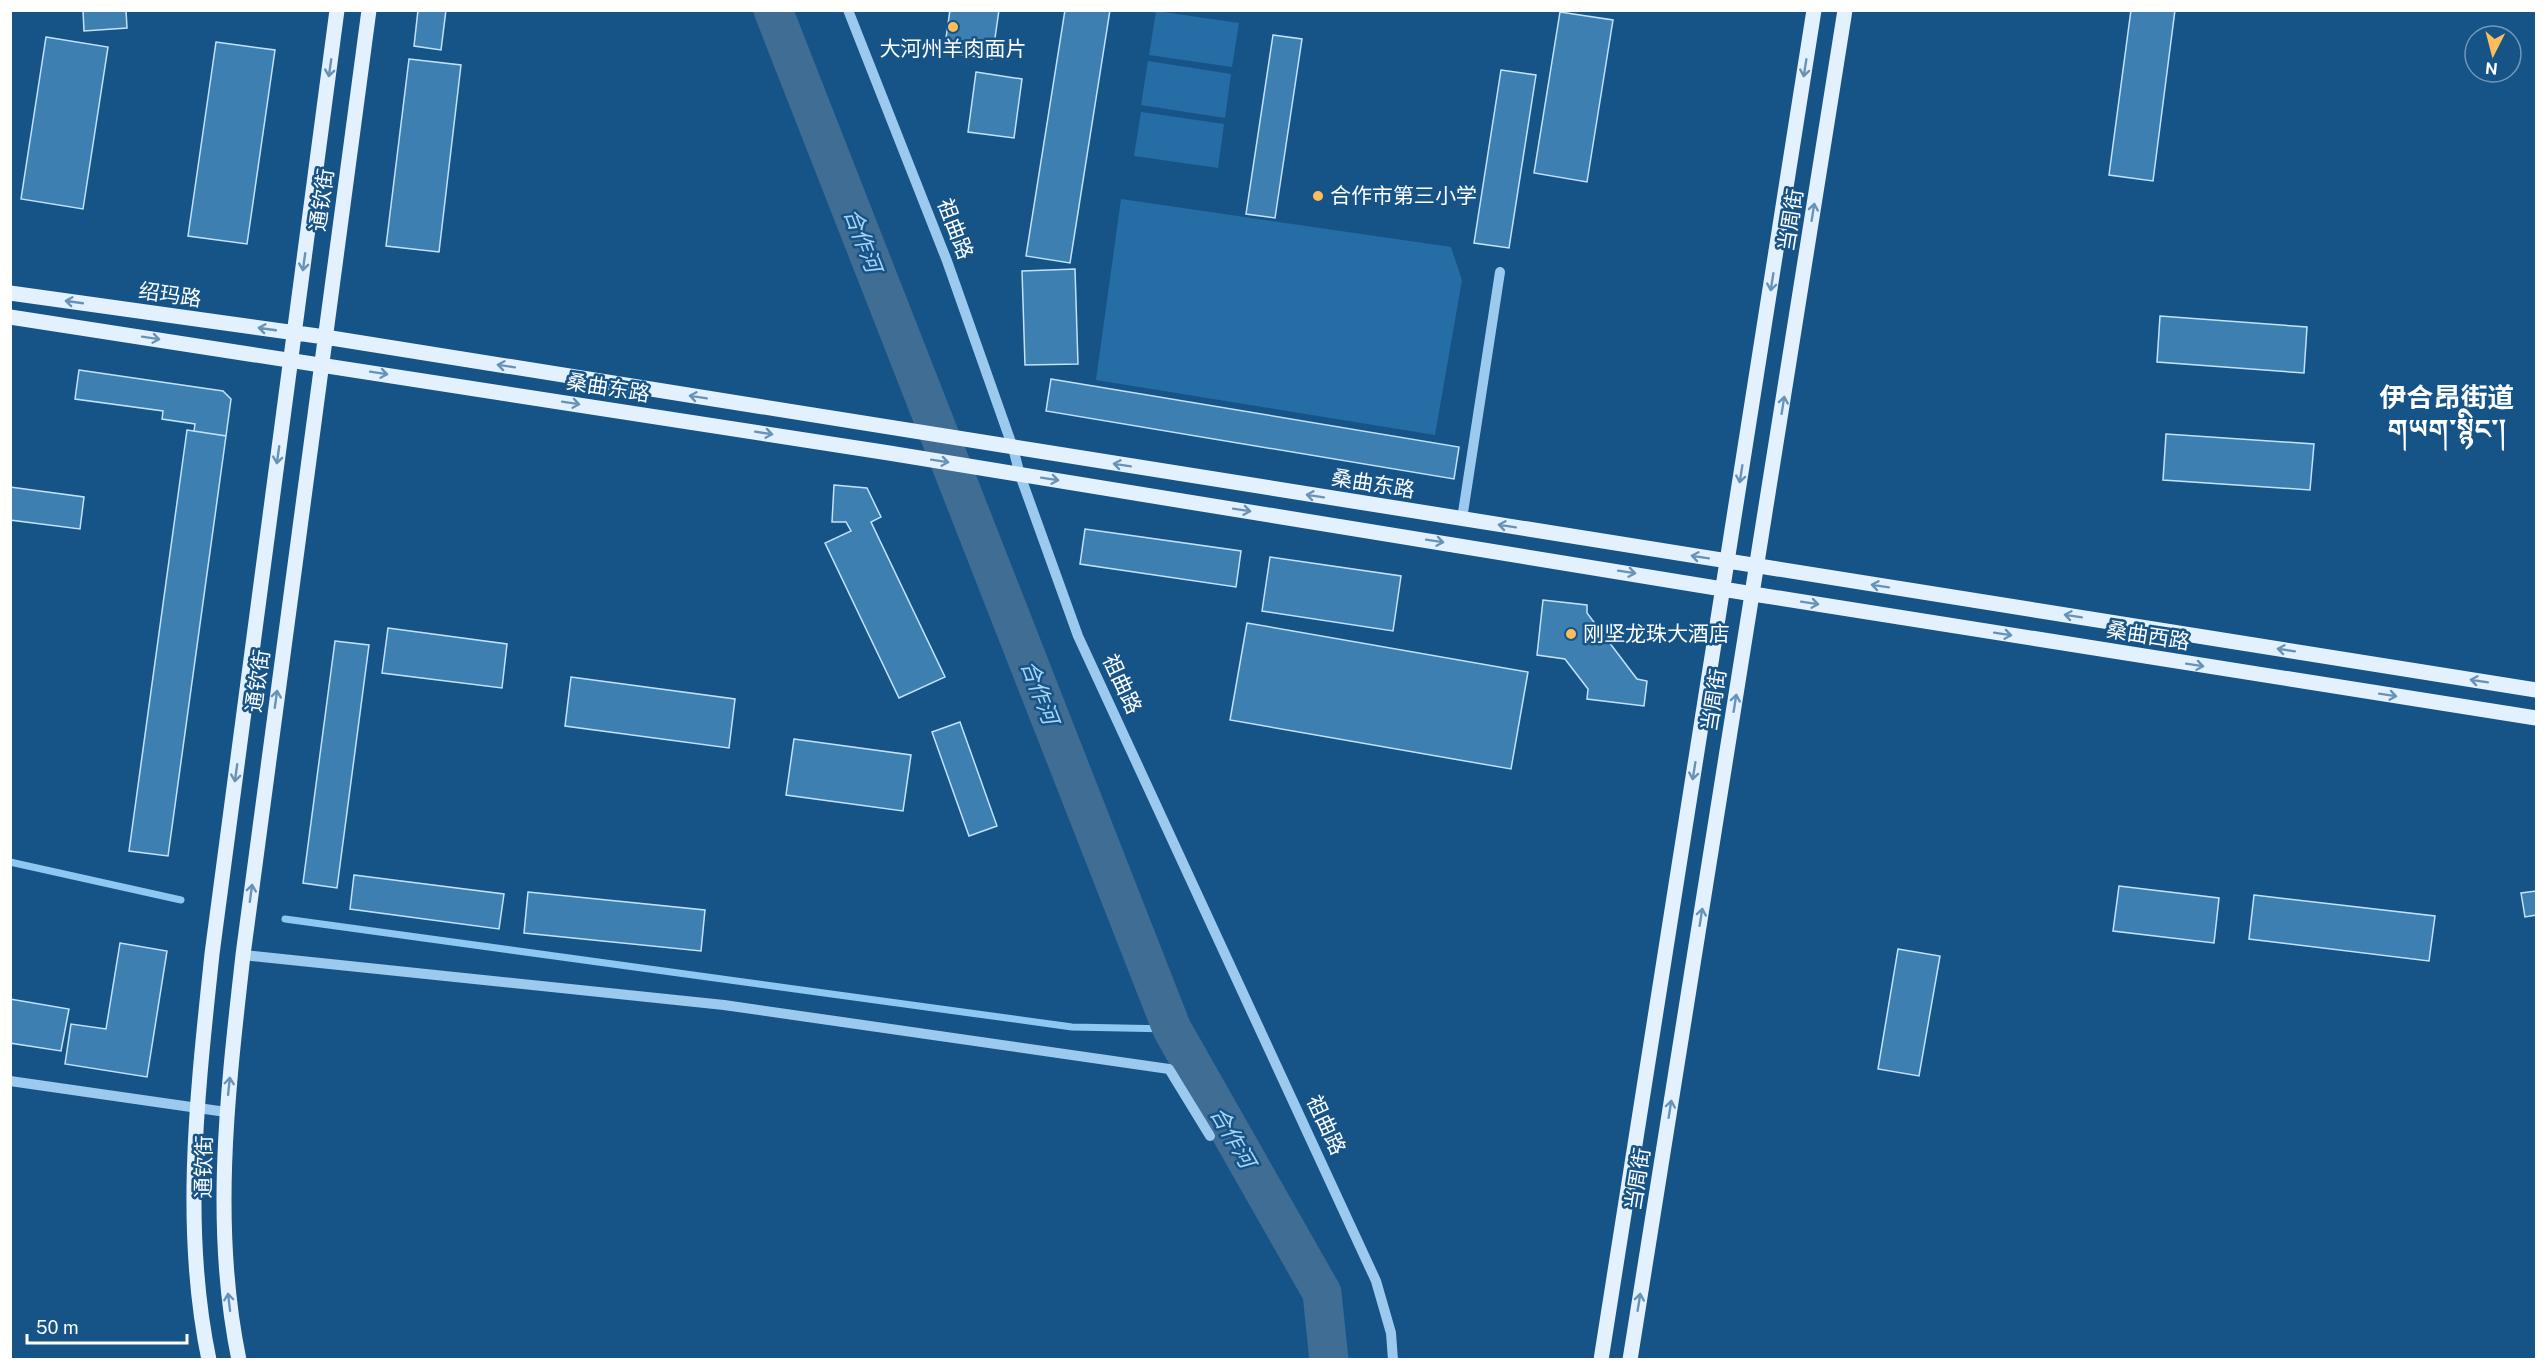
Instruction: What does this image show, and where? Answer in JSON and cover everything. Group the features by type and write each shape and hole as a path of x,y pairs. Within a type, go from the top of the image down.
{"main road":[{"path":"208,1359 204,1340 195,1237 196,1109 214,942 337,10"},
{"name":"通钦街","path":"238,1359 224,1252 226,1112 243,955 369,10"},
{"name":"当周街","path":"1601,1359 1814,10"},
{"name":"当周街","path":"1630,1359 1845,10"},
{"name":"绍玛路","path":"10,293 325,337"},
{"path":"10,317 321,364"},
{"name":"桑曲东路","path":"325,337 1758,566"},
{"name":"桑曲东路","path":"321,364 1020,475"},
{"path":"1020,475 1752,594"},
{"name":"桑曲西路","path":"1758,566 2536,690"},
{"name":"桑曲西路","path":"1752,594 2536,718"}],"street":[{"name":"祖曲路","path":"848,10 948,261 1013,448 1020,475 1078,636 1376,1281 1389,1325 1393,1359"},
{"path":"1462,519 1500,272"},
{"path":"243,955 724,1005 1169,1069 1210,1136"},
{"path":"10,1081 226,1112"}],"shaded area":[{"path":"1156,11 1239,23 1232,67 1149,55"},
{"path":"1148,61 1231,74 1225,118 1141,105"},
{"path":"1141,112 1224,124 1218,168 1134,156"},
{"path":"1121,199 1451,247 1462,280 1435,435 1096,380"}],"building":[{"path":"83,10 126,10 127,28 84,31"},
{"path":"418,10 446,10 441,50 414,46"},
{"path":"950,10 999,10 992,59 944,52"},
{"path":"1065,10 1110,10 1070,263 1026,256"},
{"path":"2131,10 2175,10 2153,181 2109,175"},
{"path":"1560,12 1613,20 1587,182 1534,173"},
{"path":"1273,35 1302,39 1275,218 1246,214"},
{"path":"46,37 108,47 83,209 21,199"},
{"path":"216,42 275,50 247,244 188,236"},
{"path":"409,59 461,65 439,252 386,246"},
{"path":"1501,70 1536,75 1509,248 1474,243"},
{"path":"976,72 1022,79 1014,138 968,132"},
{"path":"1075,269 1078,364 1025,365 1022,271"},
{"path":"2160,316 2307,327 2304,373 2157,362"},
{"path":"79,370 223,391 231,399 226,436 194,431 195,424 162,419 163,411 75,399"},
{"path":"1051,379 1459,447 1454,479 1046,411"},
{"path":"187,430 226,436 168,856 129,851"},
{"path":"2166,434 2314,444 2310,490 2163,480"},
{"path":"834,485 867,488 881,517 871,522 945,677 899,698 825,543 851,531 846,522 832,522"},
{"path":"10,487 84,497 80,529 10,520"},
{"path":"1085,529 1241,551 1236,587 1080,564"},
{"path":"1270,557 1401,576 1393,631 1262,611"},
{"name":"刚坚龙珠大酒店","path":"1543,600 1587,605 1587,613 1637,679 1647,681 1644,706 1587,699 1588,689 1565,659 1537,655"},
{"path":"1247,623 1528,672 1511,769 1230,720"},
{"path":"388,628 507,644 502,688 382,673"},
{"path":"335,641 369,645 337,888 303,883"},
{"path":"571,677 735,699 729,748 565,726"},
{"path":"960,722 997,826 969,836 932,732"},
{"path":"794,739 911,755 903,811 786,795"},
{"path":"354,875 504,894 499,929 350,909"},
{"path":"2119,886 2219,898 2214,943 2113,931"},
{"path":"2536,891 2536,915 2525,917 2521,893"},
{"path":"528,892 705,910 701,951 524,933"},
{"path":"2254,895 2435,916 2429,961 2249,939"},
{"path":"120,943 167,951 147,1077 65,1064 71,1024 106,1029"},
{"path":"1898,949 1940,956 1919,1076 1878,1069"},
{"path":"10,999 69,1009 61,1051 10,1043"}],"waterway":[{"name":"合作河","path":"773,10 1172,1029 1322,1293 1329,1360"},
{"path":"10,862 181,900"},
{"path":"285,919 1072,1027 1172,1029"}],"place":[{"name":"大河州羊肉面片","path":"953,27"},
{"name":"合作市第三小学","path":"1318,196"},
{"name":"刚坚龙珠大酒店","path":"1571,634"}],"district":[{"name":"伊合昂街道 གཡག་སྙིང༌།","path":"2447,414"}]}
